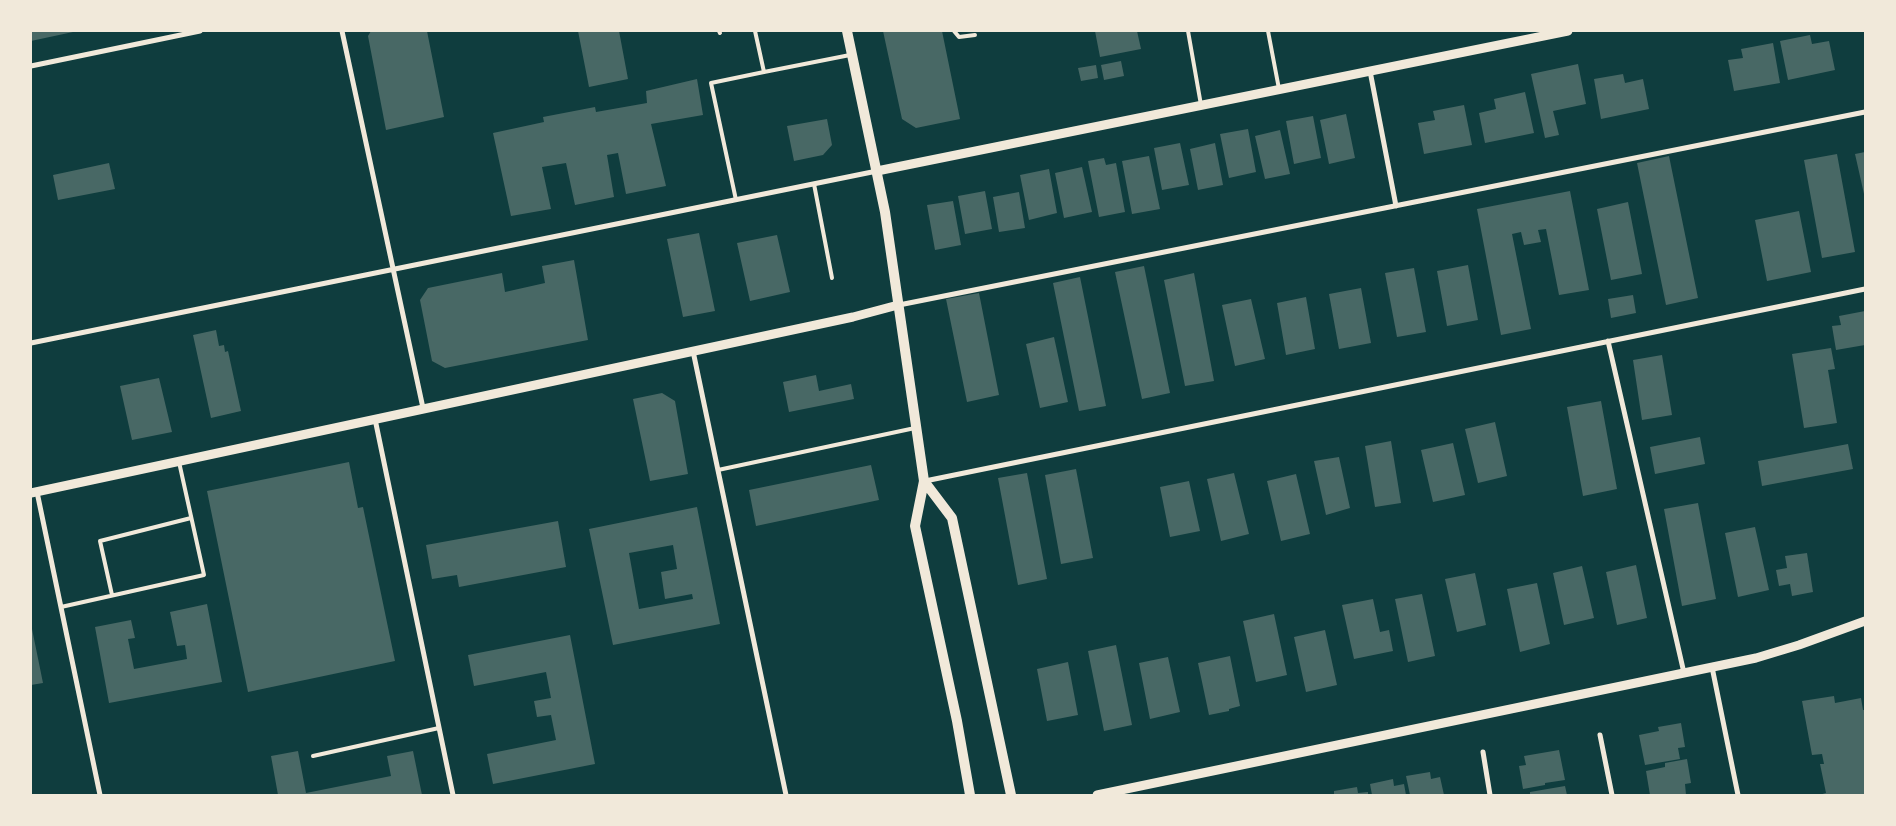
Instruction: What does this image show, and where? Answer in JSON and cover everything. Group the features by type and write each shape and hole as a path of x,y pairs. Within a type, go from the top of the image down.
{"main road":[{"path":"847,31 886,212 924,481 915,526 970,795"},
{"path":"924,481 952,518 1011,795"}],"street":[{"path":"31,66 200,31"},
{"path":"342,31 423,408"},
{"path":"31,343 1568,31"},
{"path":"1370,70 1396,206"},
{"path":"100,795 61,607 34,492 853,317 898,305 1865,112"},
{"path":"924,481 1865,290"},
{"path":"1608,341 1684,673"},
{"path":"693,351 786,795"},
{"path":"375,418 453,795"},
{"path":"1098,795 1712,667 1777,652 1865,621"},
{"path":"1712,667 1738,795"},
{"path":"1600,735 1612,795"},
{"path":"1483,752 1490,795"}],"lane":[{"path":"755,31 764,72"},
{"path":"954,31 959,37 975,35"},
{"path":"1188,31 1201,105"},
{"path":"1268,31 1278,89"},
{"path":"736,200 711,83 852,54"},
{"path":"814,184 832,278"},
{"path":"718,470 915,428"},
{"path":"61,607 204,576 179,461"},
{"path":"112,596 100,541 192,518"},
{"path":"313,756 439,728"}],"building":[{"path":"31,31 72,31 73,32 31,41"},
{"path":"371,31 427,31 444,117 386,130 368,36"},
{"path":"578,31 619,31 628,79 589,87"},
{"path":"883,31 942,31 960,119 916,128 902,119"},
{"path":"1095,31 1137,31 1141,49 1100,57"},
{"path":"1810,35 1812,44 1829,41 1835,70 1788,80 1780,41"},
{"path":"1773,43 1780,83 1734,91 1728,60 1743,58 1741,49"},
{"path":"1121,61 1124,76 1104,80 1101,65"},
{"path":"1578,64 1586,104 1553,111 1559,135 1545,138 1531,74"},
{"path":"1096,65 1098,78 1081,81 1078,68"},
{"path":"1623,74 1625,83 1643,79 1649,109 1601,119 1594,79"},
{"path":"697,79 703,115 651,124 666,186 626,194 618,153 607,155 614,197 575,205 566,163 542,167 551,209 511,216 493,133 544,122 543,117 595,107 596,112 647,103 646,91"},
{"path":"1525,92 1534,133 1485,143 1479,113 1496,109 1494,99"},
{"path":"1464,105 1472,145 1424,154 1418,123 1435,120 1433,111"},
{"path":"1346,114 1355,158 1329,164 1320,120"},
{"path":"1313,116 1321,158 1294,164 1286,121"},
{"path":"827,119 832,145 823,155 794,161 787,126"},
{"path":"1248,129 1256,172 1229,178 1220,134"},
{"path":"1280,130 1290,174 1265,179 1255,136"},
{"path":"1180,143 1189,185 1162,190 1154,148"},
{"path":"1215,143 1223,185 1198,190 1190,149"},
{"path":"1865,152 1865,193 1864,194 1855,154"},
{"path":"1837,154 1855,252 1822,258 1804,160"},
{"path":"1149,156 1160,209 1132,214 1122,161"},
{"path":"1669,156 1698,298 1666,305 1637,163"},
{"path":"1104,158 1106,165 1116,163 1125,212 1099,217 1088,161"},
{"path":"109,163 115,189 58,200 53,175"},
{"path":"1082,167 1092,212 1064,218 1055,173"},
{"path":"1049,169 1057,213 1029,220 1020,175"},
{"path":"985,191 992,229 965,234 958,196"},
{"path":"1570,191 1589,290 1559,295 1546,229 1538,230 1541,242 1524,245 1521,232 1512,234 1531,329 1501,335 1477,209"},
{"path":"1019,192 1025,228 999,232 993,197"},
{"path":"953,201 961,245 935,250 927,205"},
{"path":"1628,202 1642,274 1611,280 1597,209"},
{"path":"1799,211 1811,272 1767,281 1755,220"},
{"path":"699,233 715,311 683,317 667,239"},
{"path":"777,235 790,292 750,301 737,243"},
{"path":"574,260 588,340 445,368 432,361 420,300 428,288 502,273 505,292 545,283 542,266"},
{"path":"1468,265 1478,320 1447,326 1437,271"},
{"path":"1144,266 1170,393 1142,399 1115,272"},
{"path":"1414,268 1426,332 1397,337 1385,273"},
{"path":"1194,273 1214,381 1185,386 1164,280"},
{"path":"1080,277 1106,406 1079,411 1053,283"},
{"path":"1361,288 1371,343 1339,349 1329,294"},
{"path":"979,293 999,395 967,402 946,299"},
{"path":"1633,295 1636,313 1611,318 1608,299"},
{"path":"1306,297 1315,349 1286,355 1277,303"},
{"path":"1251,299 1265,359 1235,366 1222,305"},
{"path":"1865,311 1865,345 1836,350 1832,326 1841,325 1839,316"},
{"path":"216,330 219,346 224,345 225,352 228,351 241,411 211,418 193,335"},
{"path":"1054,337 1068,402 1040,408 1026,344"},
{"path":"1831,348 1835,369 1828,370 1837,423 1804,428 1792,354"},
{"path":"1662,355 1672,415 1642,420 1633,360"},
{"path":"816,375 819,391 851,384 854,399 789,412 783,382"},
{"path":"159,378 172,432 132,440 120,386"},
{"path":"662,393 675,401 688,474 650,481 633,399"},
{"path":"1601,401 1617,489 1583,496 1567,407"},
{"path":"1495,422 1507,476 1478,483 1465,429"},
{"path":"1700,437 1705,464 1655,474 1650,447"},
{"path":"1391,441 1401,503 1375,507 1365,446"},
{"path":"1453,443 1465,495 1433,502 1421,450"},
{"path":"1848,444 1853,469 1762,486 1758,461"},
{"path":"1339,457 1350,508 1326,515 1314,461"},
{"path":"349,462 358,508 363,507 395,661 248,692 207,491"},
{"path":"871,465 879,500 756,526 749,490"},
{"path":"1076,469 1093,558 1061,564 1045,475"},
{"path":"1027,473 1047,579 1018,585 998,478"},
{"path":"1234,473 1249,534 1221,541 1207,479"},
{"path":"1296,474 1310,534 1281,541 1267,481"},
{"path":"1189,481 1200,531 1170,537 1160,487"},
{"path":"1698,503 1716,599 1682,606 1664,509"},
{"path":"697,507 720,624 613,645 589,529","holes":["673,545 677,569 661,572 665,599 692,594 693,599 639,609 629,553"]},
{"path":"558,521 566,567 459,587 457,575 432,579 426,545"},
{"path":"1755,527 1769,590 1738,597 1725,533"},
{"path":"1807,553 1813,592 1792,596 1790,584 1779,586 1776,570 1787,568 1785,556"},
{"path":"1636,565 1647,618 1617,625 1606,572"},
{"path":"1582,566 1594,618 1564,625 1553,573"},
{"path":"1475,573 1486,625 1457,632 1445,579"},
{"path":"1537,583 1550,644 1520,652 1507,589"},
{"path":"1422,594 1435,656 1408,662 1395,599"},
{"path":"1373,599 1380,632 1389,630 1393,651 1354,659 1342,605"},
{"path":"207,604 222,682 109,703 95,627 131,620 135,638 128,639 134,669 187,659 185,645 177,646 170,612"},
{"path":"1274,614 1287,675 1256,682 1243,621"},
{"path":"31,624 43,683 31,685"},
{"path":"1325,630 1337,685 1306,692 1294,637"},
{"path":"570,635 595,764 493,784 487,754 556,740 551,715 537,717 534,701 551,698 546,672 474,686 468,655"},
{"path":"1116,645 1132,725 1104,731 1088,651"},
{"path":"1230,656 1240,706 1229,709 1229,711 1209,715 1198,663"},
{"path":"1168,657 1180,712 1150,719 1139,663"},
{"path":"1068,662 1078,715 1047,721 1037,669"},
{"path":"1834,696 1835,703 1861,698 1863,710 1865,710 1865,795 1819,795 1826,793 1820,764 1824,764 1822,754 1812,755 1802,701"},
{"path":"1681,723 1685,747 1678,748 1680,759 1645,765 1639,735 1659,731 1658,727"},
{"path":"1559,750 1565,780 1523,789 1519,766 1526,765 1524,756"},
{"path":"298,751 306,793 391,776 387,756 413,751 422,795 278,795 271,756"},
{"path":"1687,759 1691,783 1685,784 1686,795 1650,795 1646,771 1665,767 1665,763"},
{"path":"1430,772 1431,779 1440,777 1444,795 1410,795 1406,776"},
{"path":"1393,779 1394,786 1404,784 1406,795 1372,795 1370,784"},
{"path":"1565,786 1567,795 1530,795 1530,792"},
{"path":"1357,787 1358,793 1368,792 1368,795 1334,795 1334,791"}]}
